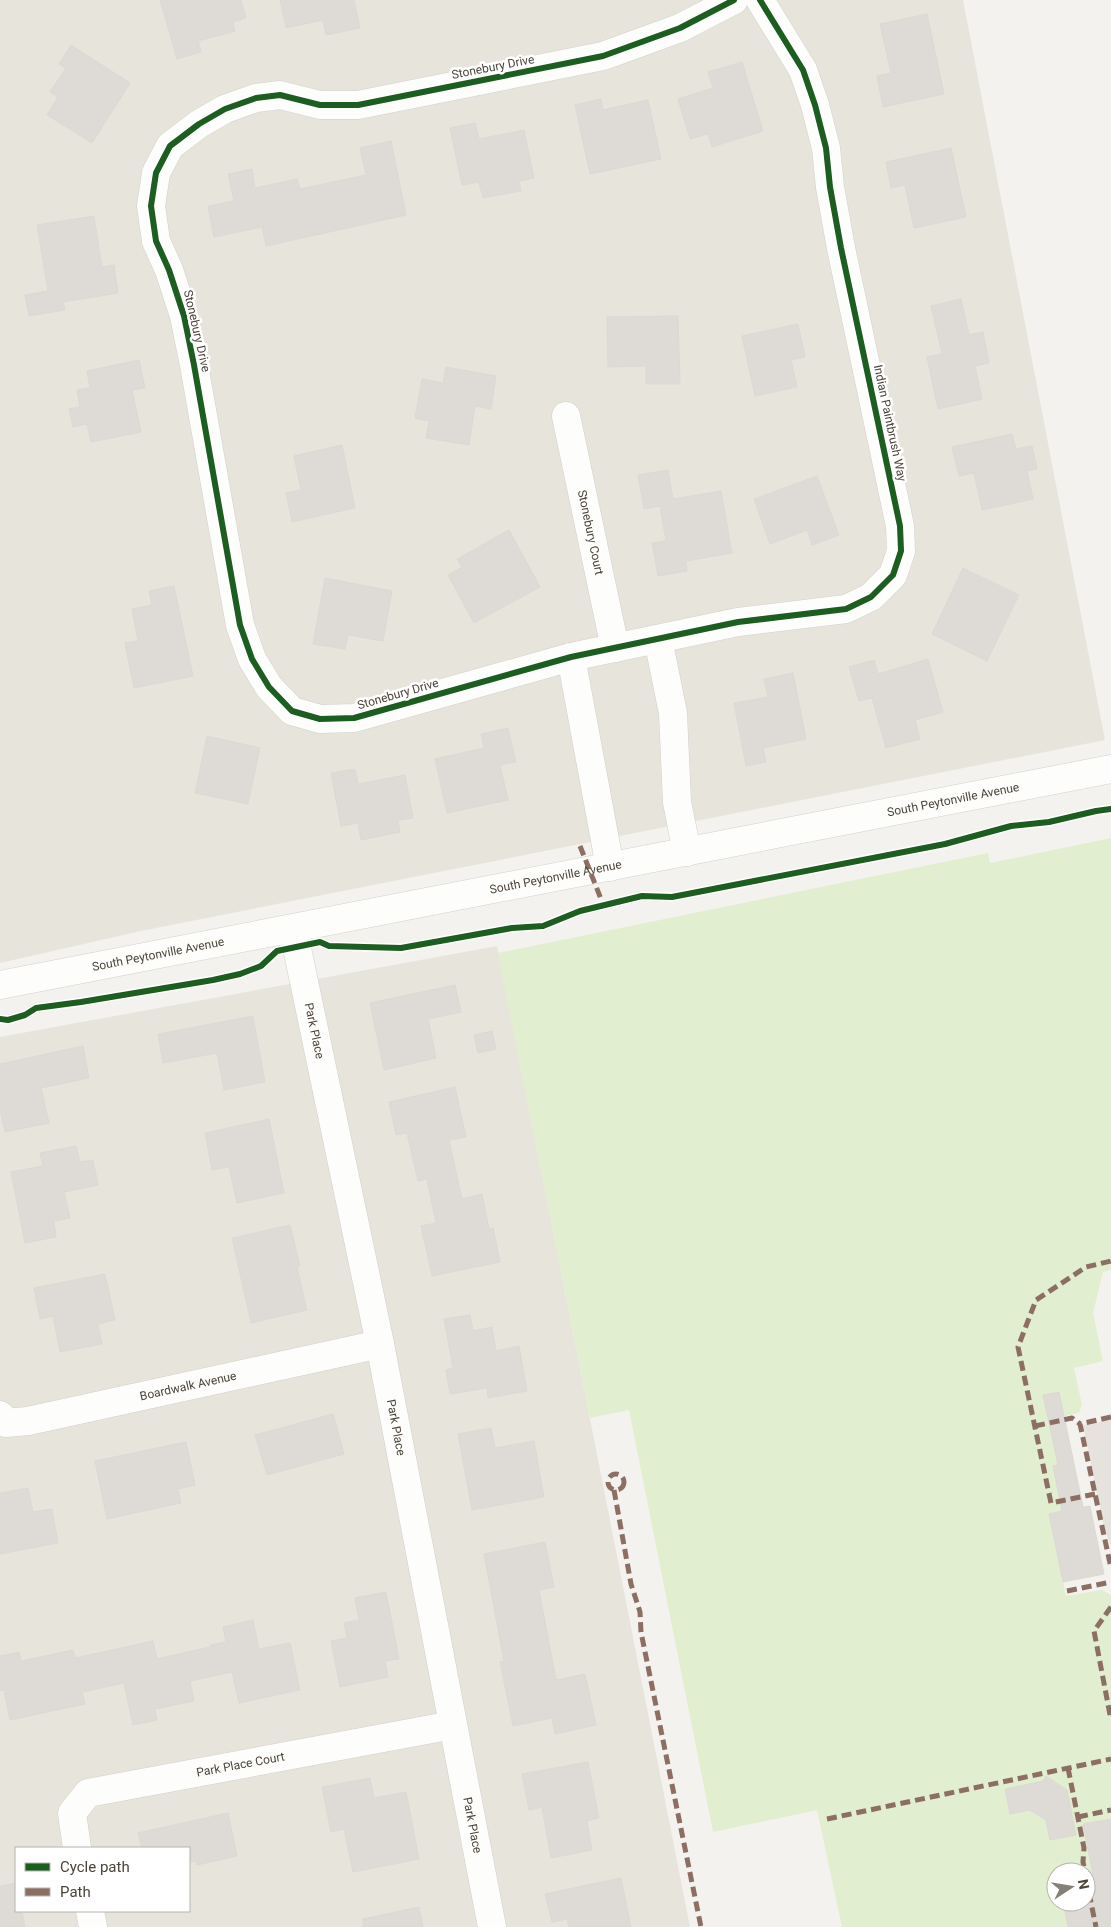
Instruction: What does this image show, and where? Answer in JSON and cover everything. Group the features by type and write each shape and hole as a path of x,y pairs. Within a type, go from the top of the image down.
{"street":[{"name":"Stonebury Drive","path":"616,648 571,657 354,718 320,719 292,711 269,687 252,659 240,625 184,316 169,270 156,241 151,206 156,173 170,146 199,124 225,109 256,98 280,95 320,105 358,106 594,58 643,43 680,28 734,0"},
{"name":"Indian Paintbrush Way","path":"616,648 738,622 846,609 870,597 892,575 901,550 900,526 839,240 826,148 815,105 803,70 760,0"},
{"name":"Stonebury Court","path":"566,416 616,648"},
{"path":"658,639 673,713 677,802 687,852"},
{"path":"571,657 610,867"},
{"name":"South Peytonville Avenue","path":"0,985 1111,769"},
{"name":"Park Place","path":"293,929 380,1344 492,1927"},
{"name":"Boardwalk Avenue","path":"0,1415 6,1423 28,1421 380,1344"},
{"name":"Park Place Court","path":"77,1847 72,1812 88,1794 453,1725"},
{"path":"90,1912 93,1927"}],"shaded area":[{"path":"0,0 963,0 1105,740 141,931 0,963"},
{"path":"497,946 690,1927 0,1927 0,1037"},
{"path":"1111,1420 1111,1546 1105,1531 1083,1425"}],"green space":[{"path":"1111,838 1111,1270 1103,1272 1093,1313 1103,1361 1074,1368 1082,1405 1079,1413 1060,1417 1050,1427 1058,1465 1053,1467 1058,1490 1071,1510 1049,1514 1066,1596 1102,1590 1111,1595 1111,1927 842,1927 817,1810 713,1832 629,1410 590,1418 498,953 988,853 990,863"}],"building":[{"path":"160,0 241,0 246,18 233,22 235,31 198,41 201,52 177,59"},
{"path":"280,0 354,0 360,28 326,35 323,20 286,28"},
{"path":"927,14 944,94 883,107 877,76 891,73 880,24"},
{"path":"71,45 130,83 92,143 47,115 58,97 50,92 66,68 59,64"},
{"path":"742,62 763,131 712,147 708,134 690,139 678,99 713,88 708,72"},
{"path":"601,99 603,110 648,100 661,159 590,174 575,105"},
{"path":"475,123 479,139 524,130 534,178 519,181 521,191 483,198 479,182 462,185 450,128"},
{"path":"391,141 406,215 266,246 262,227 214,237 208,206 234,201 228,174 252,169 255,188 297,179 300,189 366,175 360,148"},
{"path":"951,148 966,217 914,228 905,185 891,188 886,162"},
{"path":"94,216 102,267 114,265 118,293 63,302 65,310 29,316 25,295 48,291 37,225"},
{"path":"961,299 969,335 983,332 989,363 975,366 982,399 938,409 927,357 942,354 931,306"},
{"path":"678,316 680,384 646,384 646,366 608,367 607,317"},
{"path":"798,324 805,357 791,360 797,387 755,396 742,336"},
{"path":"139,360 145,388 132,390 141,432 91,442 87,424 73,427 69,409 80,407 77,390 90,388 87,371"},
{"path":"446,367 496,376 491,409 475,406 469,445 426,438 429,421 415,418 422,379 443,383"},
{"path":"1012,434 1016,449 1032,446 1037,469 1027,471 1033,499 982,510 974,473 959,476 952,447"},
{"path":"342,445 355,508 292,522 286,493 301,490 294,456"},
{"path":"668,470 673,499 721,491 732,553 686,561 687,571 658,576 652,543 666,541 660,506 644,509 638,475"},
{"path":"817,476 839,535 812,545 807,530 770,544 754,499"},
{"path":"509,530 540,587 474,623 448,575 462,567 457,559"},
{"path":"963,568 1019,595 987,661 932,634"},
{"path":"325,578 392,591 383,641 348,635 345,649 313,644"},
{"path":"174,586 193,676 134,688 125,643 138,641 132,609 152,605 149,591"},
{"path":"928,659 943,712 915,720 920,739 886,748 872,698 859,701 849,667 874,660 878,674"},
{"path":"793,673 806,739 763,748 766,762 746,766 734,703 768,697 764,679"},
{"path":"508,728 516,762 500,765 508,800 447,813 435,759 484,748 481,734"},
{"path":"207,736 260,748 248,804 195,793"},
{"path":"355,769 358,784 405,775 413,818 398,820 400,832 361,840 358,823 341,826 331,773"},
{"path":"455,985 461,1012 428,1019 436,1058 384,1070 370,1003"},
{"path":"253,1016 265,1082 224,1090 217,1053 163,1063 158,1034"},
{"path":"492,1031 496,1049 478,1053 474,1035"},
{"path":"83,1046 89,1078 41,1088 49,1123 5,1132 0,1110 0,1064"},
{"path":"455,1087 466,1137 449,1140 462,1199 482,1194 489,1229 493,1228 500,1262 432,1276 421,1226 436,1223 427,1179 418,1181 407,1133 396,1135 389,1102"},
{"path":"269,1119 284,1193 237,1203 229,1167 212,1170 205,1133"},
{"path":"76,1146 80,1162 93,1160 98,1185 64,1192 70,1218 54,1221 56,1237 25,1243 11,1172 43,1166 40,1153"},
{"path":"290,1225 300,1266 297,1267 307,1310 251,1323 232,1238"},
{"path":"105,1274 115,1320 98,1324 102,1344 60,1352 53,1316 40,1319 34,1288"},
{"path":"470,1315 473,1331 492,1327 496,1351 519,1346 527,1391 488,1398 487,1388 450,1394 446,1370 453,1368 444,1319"},
{"path":"1059,1392 1083,1507 1090,1506 1104,1574 1063,1582 1049,1514 1062,1511 1053,1466 1058,1465 1043,1395"},
{"path":"333,1414 344,1454 267,1475 255,1435"},
{"path":"491,1428 495,1448 534,1441 544,1497 472,1510 458,1434"},
{"path":"186,1442 195,1485 178,1489 181,1503 107,1519 95,1461"},
{"path":"28,1488 33,1512 52,1509 58,1543 0,1554 0,1493"},
{"path":"545,1542 554,1587 539,1590 556,1680 585,1674 596,1725 555,1734 552,1718 513,1726 500,1662 504,1661 484,1554"},
{"path":"386,1592 399,1659 385,1661 388,1677 340,1687 331,1641 347,1638 344,1623 359,1620 355,1598"},
{"path":"253,1620 259,1649 290,1643 300,1690 239,1703 232,1672 190,1681 194,1701 155,1709 157,1720 133,1725 124,1683 82,1692 85,1704 10,1720 4,1690 0,1691 0,1656 19,1652 21,1661 73,1650 75,1658 153,1641 157,1659 226,1642 223,1627"},
{"path":"588,1762 599,1818 587,1821 592,1850 551,1858 542,1807 529,1810 522,1774"},
{"path":"1046,1776 1067,1790 1076,1835 1050,1840 1046,1820 1030,1810 1010,1814 1005,1789 1043,1781"},
{"path":"370,1778 374,1798 406,1792 419,1859 353,1872 344,1829 331,1832 322,1787"},
{"path":"228,1813 237,1856 197,1865 196,1861 190,1862 190,1847 142,1847 138,1833"},
{"path":"1111,1819 1111,1927 1068,1927 1065,1912 1096,1912 1096,1862 1091,1862 1083,1824"},
{"path":"621,1878 631,1927 569,1927 567,1919 552,1922 545,1894"},
{"path":"15,1883 15,1912 22,1912 25,1927 0,1927 0,1886"},
{"path":"419,1907 423,1927 363,1927 363,1919"}],"marked path":[{"path":"580,846 603,904"},
{"path":"1095,1494 1051,1503 1018,1347 1036,1300 1086,1267 1111,1261"},
{"path":"1111,1417 1080,1424 1111,1568"},
{"path":"1035,1426 1072,1418 1080,1424"},
{"path":"616,1474 622,1476 624,1482 622,1488 616,1490 610,1488 608,1482 610,1476 616,1474"},
{"path":"614,1490 631,1584 640,1612 641,1632 701,1927"},
{"path":"1067,1591 1111,1582"},
{"path":"1111,1607 1094,1631 1111,1720"},
{"path":"827,1819 1111,1759"},
{"path":"1068,1768 1084,1848 1083,1862"},
{"path":"1078,1817 1111,1810"},
{"path":"1093,1912 1096,1927"}],"cycle path":[{"path":"734,0 680,28 603,56 358,105 320,105 280,95 256,98 225,109 199,124 170,146 156,173 151,206 156,241 169,270 184,316 240,625 252,659 269,687 292,711 320,719 354,718 571,657 738,622 846,609 871,597 893,575 901,551 900,526 841,248 830,187 826,148 815,105 803,70 760,0"},
{"path":"0,1019 8,1020 25,1015 36,1008 240,974 261,966 277,951 320,942 329,946 401,948 512,928 543,926 580,911 642,896 672,897 945,844 1011,826 1049,822 1111,809"}]}
